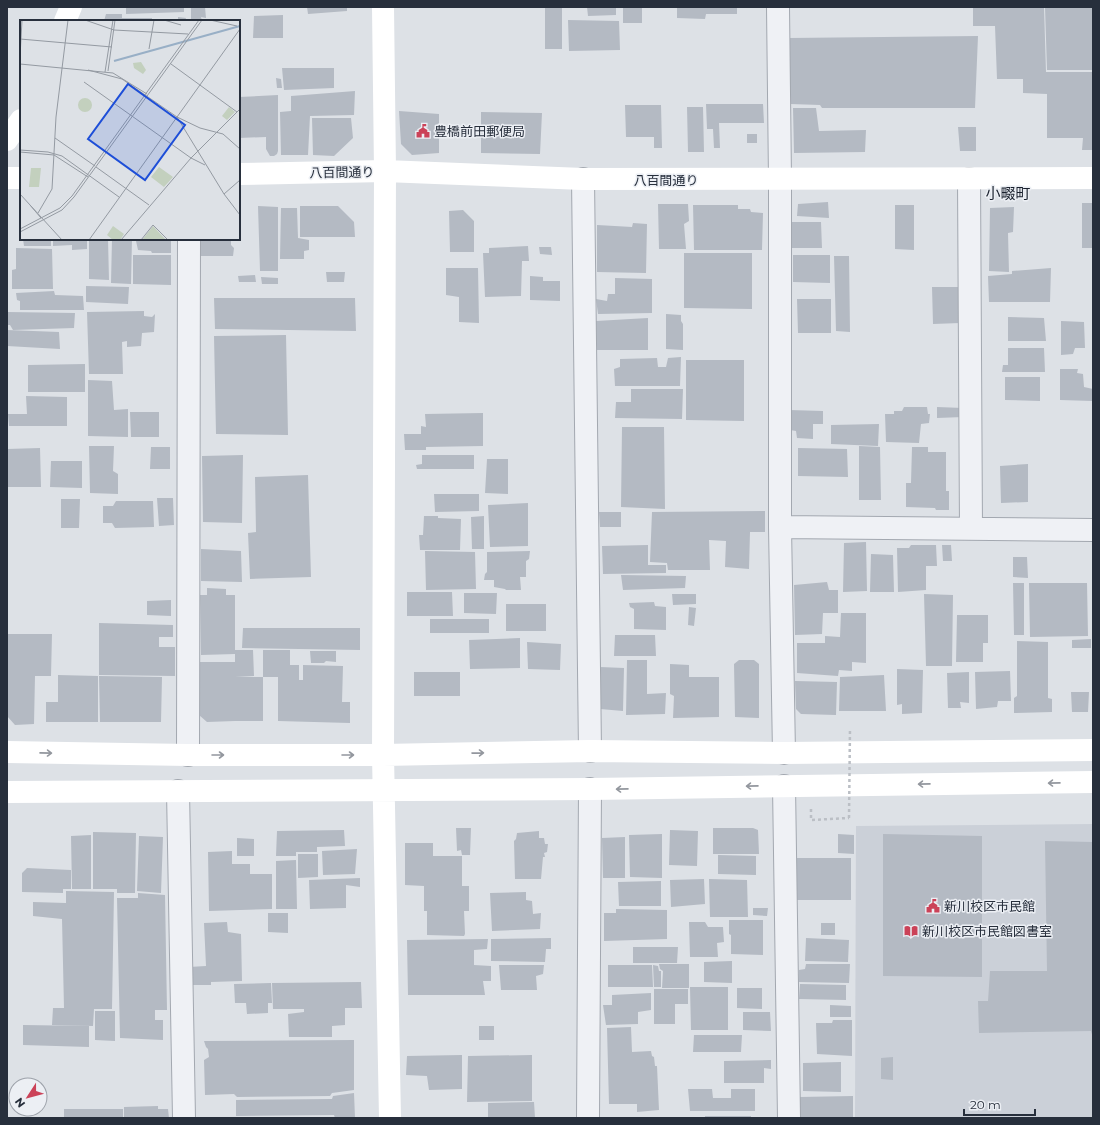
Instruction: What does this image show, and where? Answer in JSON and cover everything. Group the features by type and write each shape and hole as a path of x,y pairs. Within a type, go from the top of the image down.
{"street":[{"path":"65,20 71,7"},
{"path":"383,7 385,171 383,755 390,1118"},
{"path":"778,7 780,180 780,527 784,753"},
{"path":"7,140 20,121"},
{"name":"八百間通り","path":"240,174 385,171 583,180 1093,178"},
{"path":"7,178 20,178"},
{"path":"969,178 971,529"},
{"path":"583,180 590,751"},
{"path":"188,755 189,240"},
{"path":"780,527 1093,530"},
{"path":"7,752 188,755 383,755 590,751 784,753 1093,750"},
{"path":"7,792 590,790 1093,782"},
{"path":"784,786 789,1118"},
{"path":"588,1118 590,790"},
{"path":"178,791 184,1118"}],"path":[{"path":"818,808 810,808 811,820 849,818 850,728"},
{"path":"847,809 855,809"}],"shaded area":[{"path":"1093,824 1093,1118 855,1118 856,826"}],"building":[{"path":"126,7 184,7 184,12 126,14"},
{"path":"205,7 206,18 201,17 202,20 191,20 191,8"},
{"path":"307,7 347,7 347,11 308,14"},
{"path":"545,7 562,7 562,49 545,49"},
{"path":"587,7 616,7 616,15 588,16"},
{"path":"623,7 642,7 642,23 623,23"},
{"path":"677,7 737,7 737,14 706,14 705,19 677,18"},
{"path":"973,7 1044,7 1046,72 1093,72 1093,150 1082,150 1083,138 1047,138 1047,94 1023,93 1023,79 997,79 995,26 973,26"},
{"path":"1045,7 1093,7 1093,70 1047,70"},
{"path":"106,14 122,14 122,18 152,18 152,20 104,20"},
{"path":"283,15 283,38 253,38 254,16"},
{"path":"178,17 186,18 185,20 178,20"},
{"path":"568,20 619,21 620,50 569,51"},
{"path":"978,36 975,108 822,108 820,105 790,104 789,38"},
{"path":"282,68 334,68 334,88 284,90"},
{"path":"276,78 281,79 282,88 277,88"},
{"path":"355,91 354,115 310,116 308,155 281,155 280,112 291,111 291,96"},
{"path":"278,95 278,151 274,156 270,156 266,149 266,137 240,138 240,97"},
{"path":"706,104 763,104 764,123 719,123 720,148 714,148 713,129 707,129"},
{"path":"625,105 661,105 662,148 654,148 654,137 626,137"},
{"path":"687,107 703,107 704,152 688,152"},
{"path":"793,108 816,108 819,131 866,130 865,152 794,153"},
{"path":"399,111 439,114 439,153 412,155 401,144"},
{"path":"481,112 542,113 540,154 481,153"},
{"path":"312,118 351,118 353,138 334,156 313,155"},
{"path":"958,127 976,127 976,151 960,151"},
{"path":"747,134 757,134 757,143 747,143"},
{"path":"828,202 829,218 797,216 798,204"},
{"path":"1082,203 1093,203 1093,248 1082,248"},
{"path":"658,204 688,204 689,221 684,224 686,249 659,249"},
{"path":"693,205 738,205 738,209 750,209 751,212 763,213 762,250 694,250"},
{"path":"895,205 914,205 914,250 895,249"},
{"path":"258,206 278,207 278,271 260,271"},
{"path":"300,206 338,206 354,222 355,237 300,237"},
{"path":"1014,207 1013,232 1008,233 1009,272 989,271 990,208"},
{"path":"281,208 297,208 298,238 309,240 309,250 304,251 304,259 280,259"},
{"path":"463,210 474,221 474,252 450,252 449,211"},
{"path":"790,222 821,222 822,248 792,248"},
{"path":"633,223 647,224 646,273 597,272 597,225 632,227"},
{"path":"23,240 51,240 51,246 24,246"},
{"path":"53,240 87,240 87,249 72,250 72,245 53,246"},
{"path":"89,240 108,240 109,280 89,279"},
{"path":"112,240 132,240 131,284 111,283"},
{"path":"135,240 171,240 171,253 152,253 151,251 138,250"},
{"path":"200,240 231,240 231,245 234,248 233,256 200,256"},
{"path":"528,246 529,261 522,261 521,296 485,297 483,253 489,253 489,248"},
{"path":"539,247 551,247 552,255 540,254"},
{"path":"16,248 52,249 53,289 12,289 12,270 16,269"},
{"path":"684,253 752,253 752,309 684,308"},
{"path":"133,255 171,255 171,285 133,284"},
{"path":"793,255 830,255 830,283 793,282"},
{"path":"834,256 849,256 850,332 836,331"},
{"path":"446,268 478,268 479,323 459,322 459,297 446,295"},
{"path":"1051,268 1050,302 989,302 988,276 1012,274 1012,271"},
{"path":"326,272 345,272 344,282 327,282"},
{"path":"255,275 256,282 239,282 238,276"},
{"path":"530,276 543,277 543,281 560,281 560,301 530,300"},
{"path":"261,277 278,278 278,284 262,284"},
{"path":"615,278 652,279 652,313 598,314 596,299 607,301 608,294 615,294"},
{"path":"86,286 129,287 128,304 86,302"},
{"path":"932,287 959,287 960,323 933,324"},
{"path":"54,291 55,295 83,296 84,310 20,310 20,301 17,300 16,293"},
{"path":"214,298 355,298 356,331 215,329"},
{"path":"797,299 831,299 831,333 798,333"},
{"path":"144,311 144,316 152,317 155,314 154,332 142,333 141,346 127,347 127,341 122,342 123,374 89,374 87,312"},
{"path":"8,312 75,313 74,328 13,330 10,325 7,325"},
{"path":"666,314 681,315 681,321 683,324 683,350 666,349"},
{"path":"1008,317 1044,318 1046,341 1008,341"},
{"path":"648,318 648,350 597,350 596,321"},
{"path":"1061,321 1084,322 1085,348 1075,348 1073,354 1061,355"},
{"path":"7,330 59,332 60,349 7,346"},
{"path":"286,335 288,435 216,434 214,336"},
{"path":"1008,348 1044,348 1045,372 1002,372 1003,365 1008,365"},
{"path":"681,357 680,386 615,386 614,369 620,367 620,359 657,358 658,367 666,367 668,358"},
{"path":"686,360 744,360 744,421 686,420"},
{"path":"85,364 85,392 28,392 28,365"},
{"path":"1060,369 1078,369 1077,373 1083,374 1084,387 1093,389 1093,401 1060,400"},
{"path":"1005,377 1040,377 1040,401 1005,400"},
{"path":"88,380 112,381 114,410 128,409 128,437 88,436"},
{"path":"631,389 683,389 682,419 615,418 616,402 631,402"},
{"path":"26,396 67,397 67,426 9,426 8,414 27,414"},
{"path":"904,407 927,407 928,414 930,414 929,423 921,424 919,443 886,442 885,414 894,414 894,411 902,411"},
{"path":"937,407 963,408 963,417 937,418"},
{"path":"789,410 823,411 823,424 813,424 813,439 797,438 796,431 790,430"},
{"path":"130,412 159,412 159,437 131,437"},
{"path":"483,413 483,446 426,447 426,450 405,450 404,434 421,434 421,426 426,427 425,414"},
{"path":"879,424 878,446 831,444 831,425"},
{"path":"622,427 664,427 665,509 621,507"},
{"path":"89,446 114,446 113,471 118,474 118,494 90,493"},
{"path":"859,446 880,447 881,500 859,500"},
{"path":"151,447 170,447 170,469 150,469"},
{"path":"912,447 928,447 928,452 946,452 946,491 949,491 949,510 906,507 906,483 911,483"},
{"path":"40,448 41,487 7,487 7,449"},
{"path":"798,448 847,449 848,477 798,476"},
{"path":"243,455 242,523 203,522 202,456"},
{"path":"422,455 474,455 474,469 417,469 416,465 422,464"},
{"path":"487,459 508,459 508,494 485,493"},
{"path":"51,461 82,461 82,488 50,487"},
{"path":"1028,464 1028,502 1001,503 1000,466"},
{"path":"308,475 311,577 250,579 248,533 256,532 255,477"},
{"path":"434,494 479,494 479,511 435,512"},
{"path":"157,498 173,498 174,525 159,526"},
{"path":"61,499 80,499 79,528 61,528"},
{"path":"116,501 153,501 154,527 115,528 112,523 103,523 103,506 113,506"},
{"path":"528,503 528,546 490,547 488,505"},
{"path":"765,511 765,532 750,532 749,569 725,567 726,541 709,540 710,570 668,570 667,563 650,562 652,512"},
{"path":"599,512 621,512 621,527 600,527"},
{"path":"424,516 461,519 460,550 420,550 419,535 423,535"},
{"path":"484,516 484,549 472,549 471,517"},
{"path":"866,542 867,591 843,592 844,543"},
{"path":"648,545 648,565 666,565 666,573 603,574 602,546"},
{"path":"911,545 936,545 937,566 926,566 926,590 898,592 897,548 909,548"},
{"path":"942,545 951,545 952,561 943,561"},
{"path":"201,549 241,551 242,582 201,581"},
{"path":"425,551 475,552 476,589 426,590"},
{"path":"530,551 529,559 526,561 526,577 520,577 521,590 506,590 494,587 494,580 484,580 487,572 487,552"},
{"path":"871,554 893,555 894,592 870,592"},
{"path":"1013,557 1027,557 1028,578 1013,577"},
{"path":"621,575 686,576 685,588 623,590"},
{"path":"827,582 829,590 838,590 838,613 823,613 822,634 795,635 794,585"},
{"path":"1013,583 1024,583 1024,635 1014,635"},
{"path":"1029,583 1087,583 1088,636 1030,637"},
{"path":"207,588 226,589 226,595 235,595 235,650 253,650 254,676 235,677 263,677 263,721 207,722 199,715 199,662 235,662 235,654 201,655 200,595 207,595"},
{"path":"407,592 452,592 453,616 407,616"},
{"path":"464,593 497,593 496,614 464,613"},
{"path":"672,594 696,594 696,604 673,605"},
{"path":"924,594 953,595 952,666 926,666"},
{"path":"171,600 171,616 147,615 147,601"},
{"path":"654,602 655,606 666,607 666,630 634,629 634,609 630,607 629,603"},
{"path":"506,604 546,604 546,631 506,631"},
{"path":"689,607 696,608 694,626 688,625"},
{"path":"841,613 866,613 866,663 852,662 852,671 839,670 838,676 797,673 797,643 825,643 825,636 840,637"},
{"path":"957,615 988,615 988,643 983,643 983,662 956,662"},
{"path":"430,619 489,619 489,633 430,633"},
{"path":"99,623 173,625 173,637 159,637 159,647 175,647 175,676 99,675"},
{"path":"243,628 360,628 360,650 242,648"},
{"path":"7,634 52,634 51,676 35,676 34,724 15,725 7,716"},
{"path":"615,635 655,635 656,656 614,656"},
{"path":"520,638 520,668 470,669 469,640"},
{"path":"1091,639 1091,648 1072,648 1072,640"},
{"path":"1017,641 1048,642 1048,698 1052,699 1052,712 1014,713 1014,698 1017,696"},
{"path":"527,642 561,644 560,670 528,669"},
{"path":"263,650 290,650 290,665 299,665 299,680 303,680 303,665 343,666 342,702 350,702 350,723 278,721 278,677 263,677"},
{"path":"310,651 336,651 336,662 326,661 324,663 311,663"},
{"path":"627,660 647,660 647,694 666,693 665,714 626,715"},
{"path":"739,660 754,660 759,664 759,718 735,717 734,664"},
{"path":"670,664 689,665 689,677 719,677 719,717 673,718 674,696 670,694"},
{"path":"600,667 624,668 623,711 600,709"},
{"path":"897,669 923,670 922,713 902,714 902,704 897,705"},
{"path":"1010,671 1011,701 998,701 997,707 976,709 975,672"},
{"path":"414,672 460,672 460,696 414,696"},
{"path":"969,672 969,703 960,702 961,708 948,708 947,673"},
{"path":"58,675 98,676 98,722 46,722 46,702 58,702"},
{"path":"884,675 886,711 839,711 840,677"},
{"path":"99,676 162,677 161,722 100,722"},
{"path":"795,681 837,682 836,715 801,714 796,709"},
{"path":"1071,692 1089,692 1088,712 1072,712"},
{"path":"456,828 471,828 470,855 462,855 461,850 457,851"},
{"path":"713,828 753,828 758,830 759,854 713,854"},
{"path":"344,830 345,846 317,847 317,852 296,852 296,856 276,856 277,831"},
{"path":"670,830 698,831 697,866 669,865"},
{"path":"539,831 539,838 544,838 545,844 548,844 547,852 544,853 545,857 543,857 541,879 515,879 514,841 517,833"},
{"path":"93,832 136,833 135,893 117,893 117,889 93,889"},
{"path":"662,834 662,878 630,877 629,835"},
{"path":"838,834 854,835 854,854 838,853"},
{"name":"新川校区市民館","path":"883,834 982,836 982,977 883,976"},
{"path":"91,835 91,889 72,889 71,836"},
{"path":"139,836 163,837 161,893 137,891"},
{"path":"625,837 625,878 603,878 602,838"},
{"path":"237,838 254,839 254,856 237,856"},
{"path":"1045,841 1093,842 1093,1038 1091,1031 979,1033 978,1001 988,1001 990,971 1047,971"},
{"path":"405,843 433,843 433,856 462,856 462,886 469,886 469,911 464,911 464,936 427,935 427,911 424,911 424,886 405,885"},
{"path":"357,849 355,874 323,875 322,851"},
{"path":"232,851 232,864 250,864 250,874 272,874 272,909 209,911 208,852"},
{"path":"298,854 318,854 318,877 298,878"},
{"path":"718,855 756,856 756,875 718,874"},
{"path":"796,858 851,858 851,900 796,900"},
{"path":"296,860 297,909 276,909 276,861"},
{"path":"27,868 71,870 71,889 63,889 63,893 22,892 22,873"},
{"path":"360,878 360,887 346,885 346,908 310,909 309,880"},
{"path":"704,879 705,904 671,907 670,880"},
{"path":"709,879 747,880 748,917 710,917"},
{"path":"661,881 661,906 619,906 618,882"},
{"path":"66,891 114,892 112,1009 94,1009 93,1026 52,1025 53,1008 64,1008 62,919 33,916 33,902 66,903"},
{"path":"526,892 526,900 532,901 533,914 541,913 540,929 492,931 490,893"},
{"path":"138,893 165,895 167,1010 155,1010 155,1020 163,1020 163,1040 120,1038 117,898 138,898"},
{"path":"753,908 768,908 767,916 753,915"},
{"path":"616,909 667,910 667,939 604,941 604,913 616,913"},
{"path":"268,913 288,913 288,933 268,932"},
{"path":"729,920 763,920 763,955 731,954"},
{"path":"227,922 228,932 241,934 242,981 211,982 211,985 190,985 189,967 206,966 204,923"},
{"path":"689,922 705,922 708,927 723,927 724,942 717,943 718,957 690,957"},
{"path":"821,923 835,923 835,935 821,935"},
{"path":"551,938 551,949 546,949 545,962 491,961 491,939"},
{"path":"806,938 849,940 848,962 805,961"},
{"path":"488,939 487,949 474,950 474,965 491,966 491,981 483,981 485,995 408,995 407,940"},
{"path":"633,947 678,947 677,963 633,963"},
{"path":"732,961 732,983 704,982 704,962"},
{"path":"659,964 689,964 689,988 662,988 663,971 660,969"},
{"path":"806,964 850,964 849,983 799,982 799,970 805,969"},
{"path":"499,965 544,965 543,974 536,976 537,990 501,990"},
{"path":"608,965 652,965 653,987 608,987"},
{"path":"653,965 658,966 659,971 661,971 661,987 654,987"},
{"path":"361,982 362,1008 345,1008 345,1025 332,1026 332,1037 289,1037 288,1014 304,1012 304,1009 273,1009 272,983"},
{"path":"271,983 272,1003 268,1003 268,1013 247,1014 246,1003 235,1003 234,984"},
{"path":"800,984 846,985 846,1000 799,999"},
{"path":"690,987 728,987 728,1030 691,1030"},
{"path":"737,988 762,988 762,1009 737,1008"},
{"path":"654,989 688,989 688,1004 675,1004 675,1024 654,1024"},
{"path":"651,993 651,1010 638,1012 638,1024 606,1025 603,1005 612,1005 612,995"},
{"path":"830,1005 851,1006 851,1017 830,1017"},
{"path":"95,1011 115,1011 115,1041 95,1040"},
{"path":"743,1012 770,1012 771,1031 743,1030"},
{"path":"833,1020 852,1020 852,1056 817,1054 816,1023 832,1023"},
{"path":"23,1025 89,1026 89,1047 23,1045"},
{"path":"479,1026 494,1026 494,1040 479,1040"},
{"path":"631,1027 632,1052 651,1051 652,1056 654,1057 655,1066 657,1066 659,1110 637,1112 637,1104 609,1104 607,1028"},
{"path":"694,1035 742,1035 741,1052 693,1052"},
{"path":"354,1040 354,1090 332,1093 330,1096 237,1097 234,1094 205,1095 204,1060 209,1057 208,1049 204,1041"},
{"path":"462,1055 462,1089 429,1090 427,1076 406,1075 407,1056"},
{"path":"532,1055 532,1101 467,1102 468,1056"},
{"path":"893,1057 893,1080 881,1079 881,1058"},
{"path":"771,1060 771,1069 764,1068 764,1083 724,1083 724,1061"},
{"path":"841,1062 841,1092 803,1091 803,1063"},
{"path":"688,1089 712,1089 713,1098 731,1098 731,1089 755,1089 755,1111 690,1111"},
{"path":"354,1093 355,1118 335,1118 334,1115 236,1116 236,1100 332,1099 333,1096"},
{"path":"853,1096 853,1118 799,1118 800,1097"},
{"path":"534,1102 535,1118 488,1118 488,1103"},
{"path":"158,1106 158,1109 168,1109 169,1118 124,1118 124,1107"},
{"path":"64,1109 123,1109 123,1118 64,1118"},
{"path":"705,1116 751,1116 751,1118 705,1118"}],"place":[{"name":"豊橋前田郵便局","path":"423,131"},
{"name":"新川校区市民館","path":"933,906"},
{"name":"新川校区市民館図書室","path":"911,931"}],"district":[{"name":"小畷町","path":"1008,193"}]}
